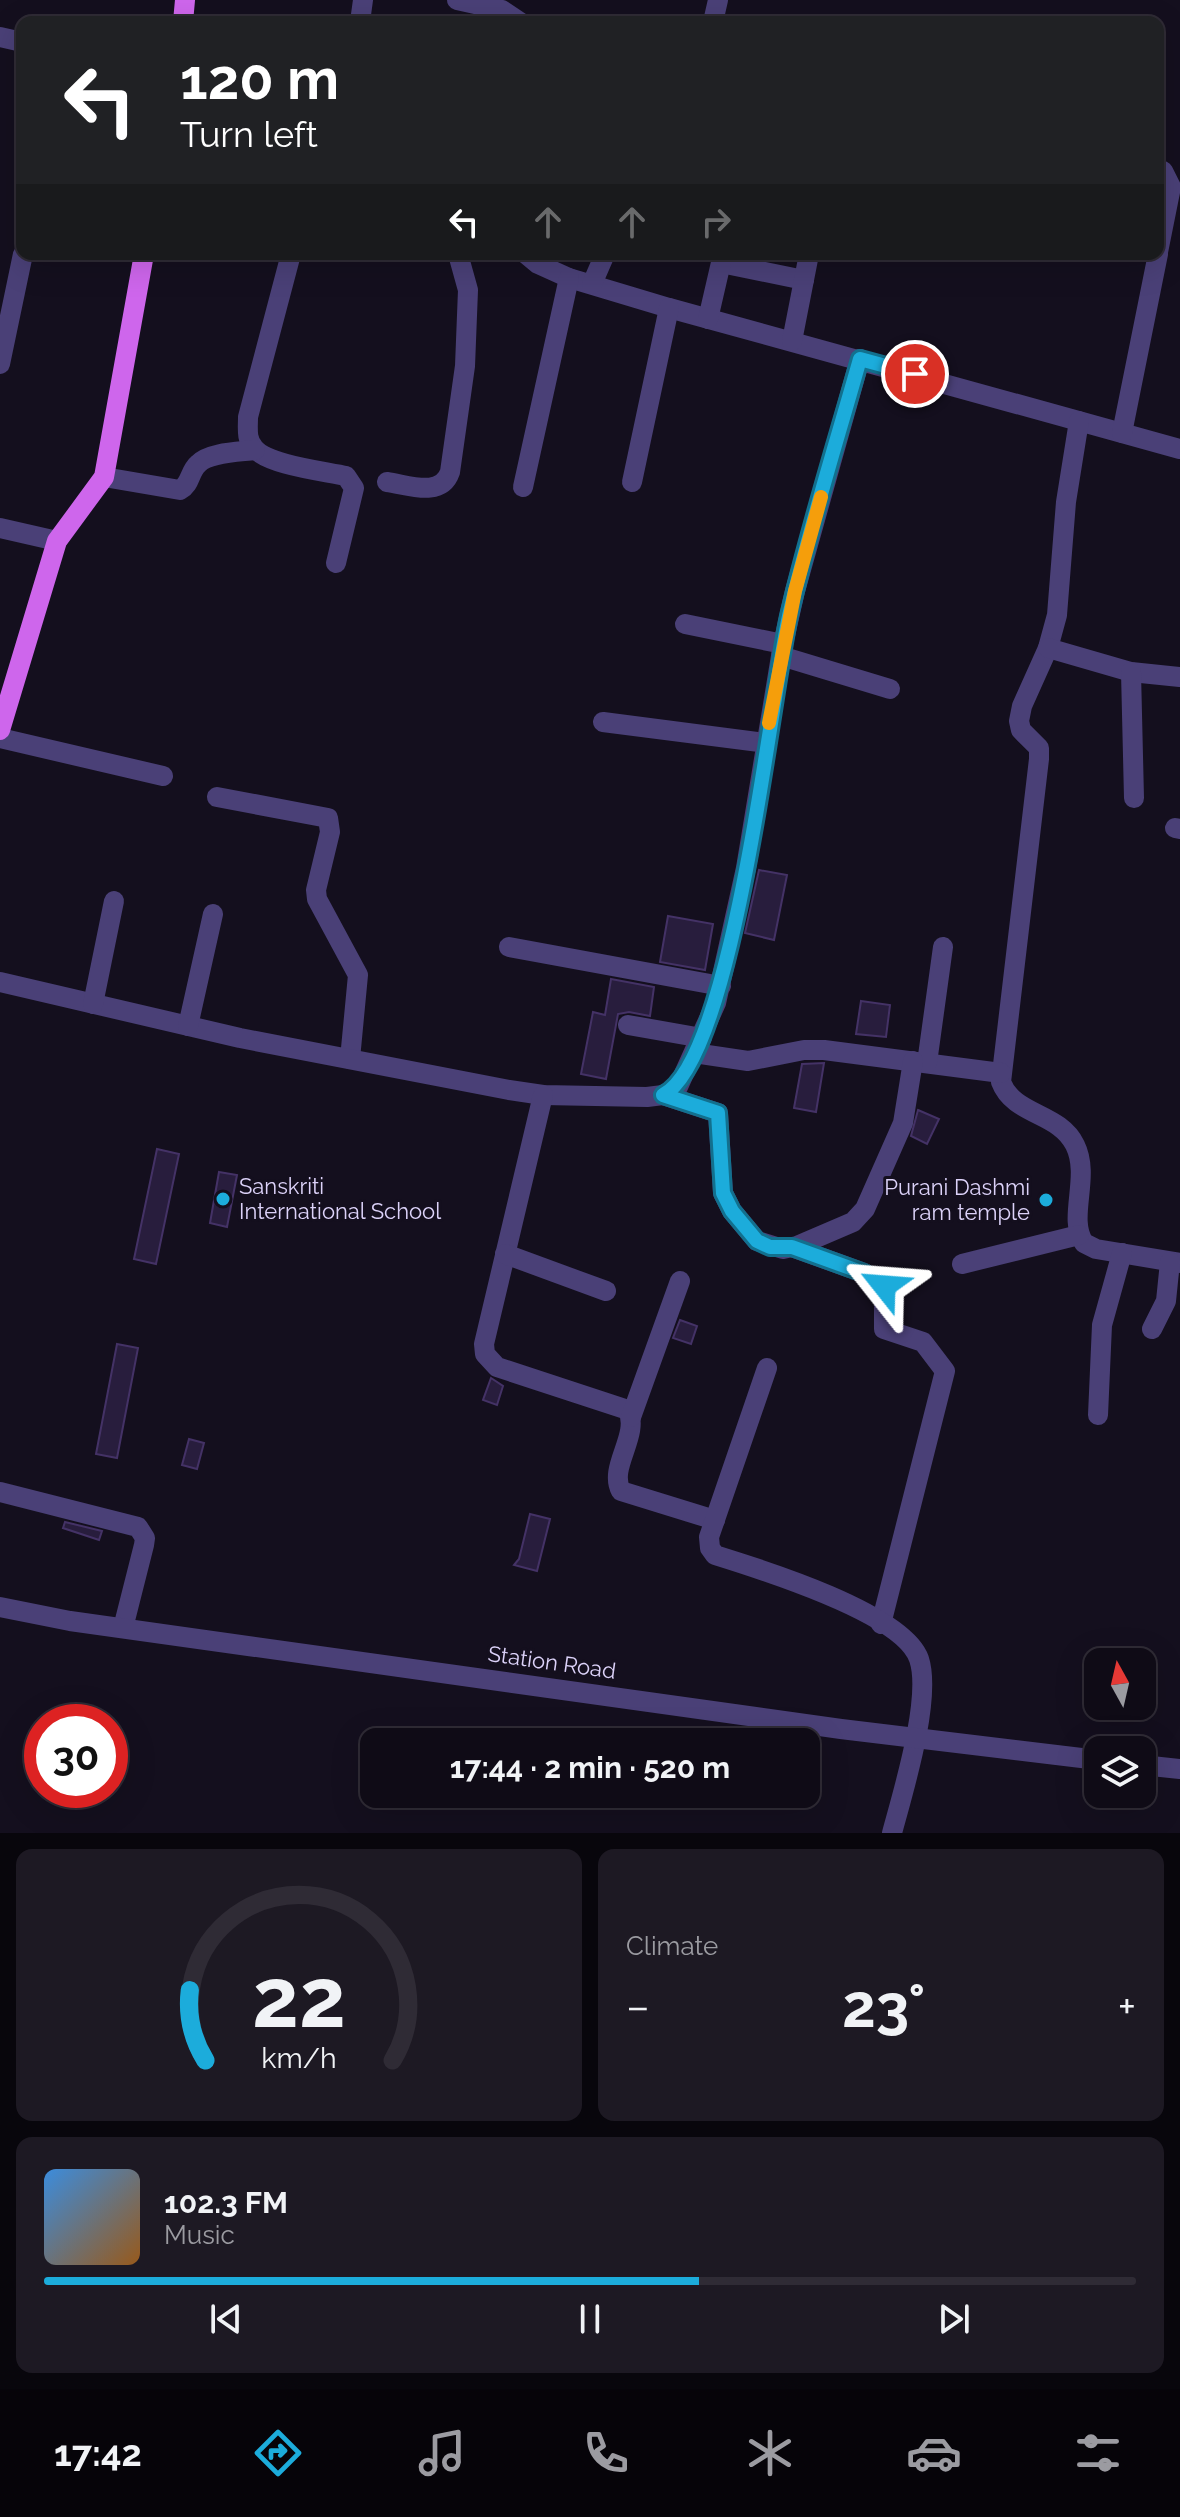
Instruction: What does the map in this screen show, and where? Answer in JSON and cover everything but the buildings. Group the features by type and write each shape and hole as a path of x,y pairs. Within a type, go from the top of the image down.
{"main road":[{"path":"0,730 57,541 104,477 143,260"}],"street":[{"path":"464,1 515,16"},
{"path":"1164,173 1171,187 1164,223"},
{"path":"0,364 22,260"},
{"path":"289,260 248,417 248,437 255,450 272,459 346,476 352,481 354,488 336,563"},
{"path":"387,482 438,488 446,483 450,472 463,392 468,290 460,260"},
{"path":"533,260 569,278 669,308 1180,449"},
{"path":"592,284 602,260"},
{"path":"708,319 722,260"},
{"path":"729,260 804,280"},
{"path":"792,341 808,260"},
{"path":"1122,433 1157,260"},
{"path":"523,487 569,278"},
{"path":"632,482 669,308"},
{"path":"663,1095 678,1087 721,986 746,868 782,650 795,591 860,359"},
{"path":"1079,421 1064,522 1061,595 1048,648 1022,706 1019,721 1021,730 1039,748 1039,759 1001,1073 1006,1093 1013,1102 1052,1121 1066,1132 1076,1146 1083,1179 1079,1235 1084,1243 1096,1249 1175,1262 1166,1301 1152,1329"},
{"path":"104,477 180,490 187,486 199,462 206,458 255,450"},
{"path":"0,528 57,541"},
{"path":"685,624 782,650 890,689"},
{"path":"1048,648 1131,672 1178,671"},
{"path":"1131,672 1134,798"},
{"path":"603,722 766,743"},
{"path":"0,738 163,776"},
{"path":"217,797 328,818 330,832 316,890 317,899 358,975 350,1059"},
{"path":"93,1004 114,901"},
{"path":"188,1026 213,914"},
{"path":"509,947 721,986"},
{"path":"792,1247 853,1222 865,1209 903,1123 920,1062 943,947"},
{"path":"0,982 188,1026 543,1095 663,1095 718,1113 723,1193 732,1211 757,1241 770,1247 792,1247 864,1273 884,1286 884,1329 923,1342 945,1371 881,1624"},
{"path":"628,1025 748,1061 808,1049 1001,1073"},
{"path":"543,1095 484,1344 490,1362 517,1374 622,1406 631,1417"},
{"path":"962,1264 1079,1235"},
{"path":"1098,1415 1102,1325 1122,1253"},
{"path":"505,1254 606,1291"},
{"path":"680,1281 631,1417 618,1479 621,1491 715,1520"},
{"path":"767,1368 709,1537 710,1548 715,1555 793,1579 881,1624 908,1643 918,1657 921,1672 917,1739 892,1833"},
{"path":"0,1492 138,1527 143,1532 144,1545 123,1628"},
{"name":"Station Road","path":"0,1607 123,1628 917,1739 1084,1758"},
{"path":"1156,1766 1180,1769"}],"slow traffic":[{"path":"769,723 795,591 821,497"}],"place":[{"name":"Sanskriti International School","path":"223,1199"},
{"name":"Purani Dashmi ram temple","path":"1046,1200"}],"route":[{"path":"884,1286 864,1273 792,1247 770,1247 757,1241 732,1211 723,1193 718,1154 718,1113 663,1095 678,1087 705,1031 724,974 746,868 783,644 860,359 915,374"}]}
